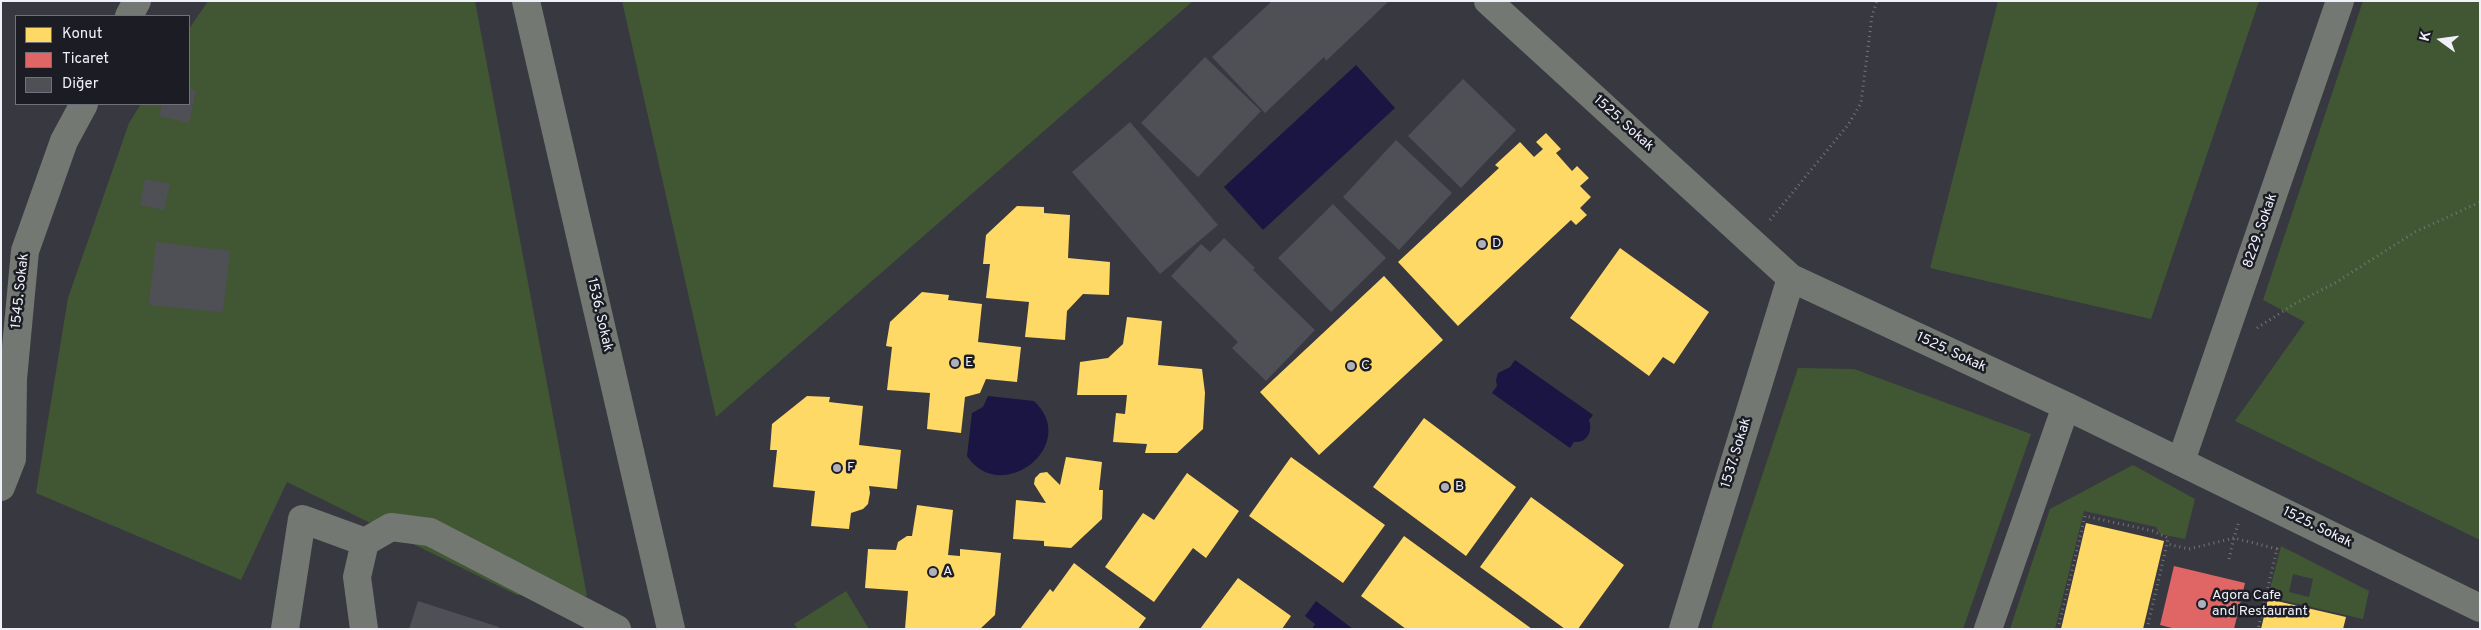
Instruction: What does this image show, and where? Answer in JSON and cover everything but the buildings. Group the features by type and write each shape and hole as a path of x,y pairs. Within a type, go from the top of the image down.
{"street":[{"path":"130,15 137,1"},
{"name":"1536. Sokak","path":"526,1 671,629"},
{"name":"1525. Sokak","path":"1488,1 1791,278 2181,461 2480,608"},
{"name":"8229. Sokak","path":"2181,461 2340,1"},
{"name":"1545. Sokak","path":"1,487 12,459 7,377 25,251 64,141 83,105"},
{"name":"1537. Sokak","path":"1683,629 1791,278"},
{"path":"1988,629 2066,406"},
{"path":"285,629 302,519 365,542"},
{"path":"364,629 357,576 365,542 391,527 430,532 616,629"}],"path":[{"path":"1751,241 1789,198 1812,167 1848,125 1861,103 1872,16 1877,1"},
{"path":"2256,330 2296,303 2335,283 2415,232 2480,202"},
{"path":"2229,559 2247,494"},
{"path":"2058,629 2085,516 2153,531 2168,538 2147,629"},
{"path":"2167,544 2189,549 2234,538 2277,550 2258,629"}],"green space":[{"path":"208,1 475,1 587,596 517,595 287,482 241,580 36,493 68,298 129,123 140,105 190,105 190,28"},
{"path":"622,1 1193,1 716,417"},
{"path":"1998,1 2259,1 2151,319 1930,268"},
{"path":"2363,1 2480,1 2480,540 2235,421 2305,322 2263,300"},
{"path":"1798,368 1854,369 2031,434 1963,629 1711,629"},
{"path":"2133,465 2195,499 2185,539 2160,534 2156,527 2084,511 2055,629 2010,629 2050,509"},
{"path":"2281,546 2369,591 2363,619 2268,597","holes":["2293,574 2313,579 2309,597 2289,592"]},
{"path":"846,591 869,629 798,629 794,624"}],"shaded area":[{"path":"1356,65 1395,108 1263,230 1224,187"},
{"path":"1515,360 1593,415 1589,420 1590,429 1586,439 1574,442 1570,448 1492,393 1497,386 1498,373 1510,367"},
{"path":"988,396 1034,401 1046,418 1048,435 1042,451 1031,464 1016,473 998,475 982,470 967,456 972,413 983,407"},
{"path":"1316,601 1353,629 1312,629 1315,624 1305,616"}],"place":[{"name":"D","path":"1482,244"},
{"name":"E","path":"955,363"},
{"name":"C","path":"1351,366"},
{"name":"F","path":"837,468"},
{"name":"B","path":"1445,487"},
{"name":"A","path":"933,572"},
{"name":"Agora Cafe and Restaurant","path":"2202,604"}]}
